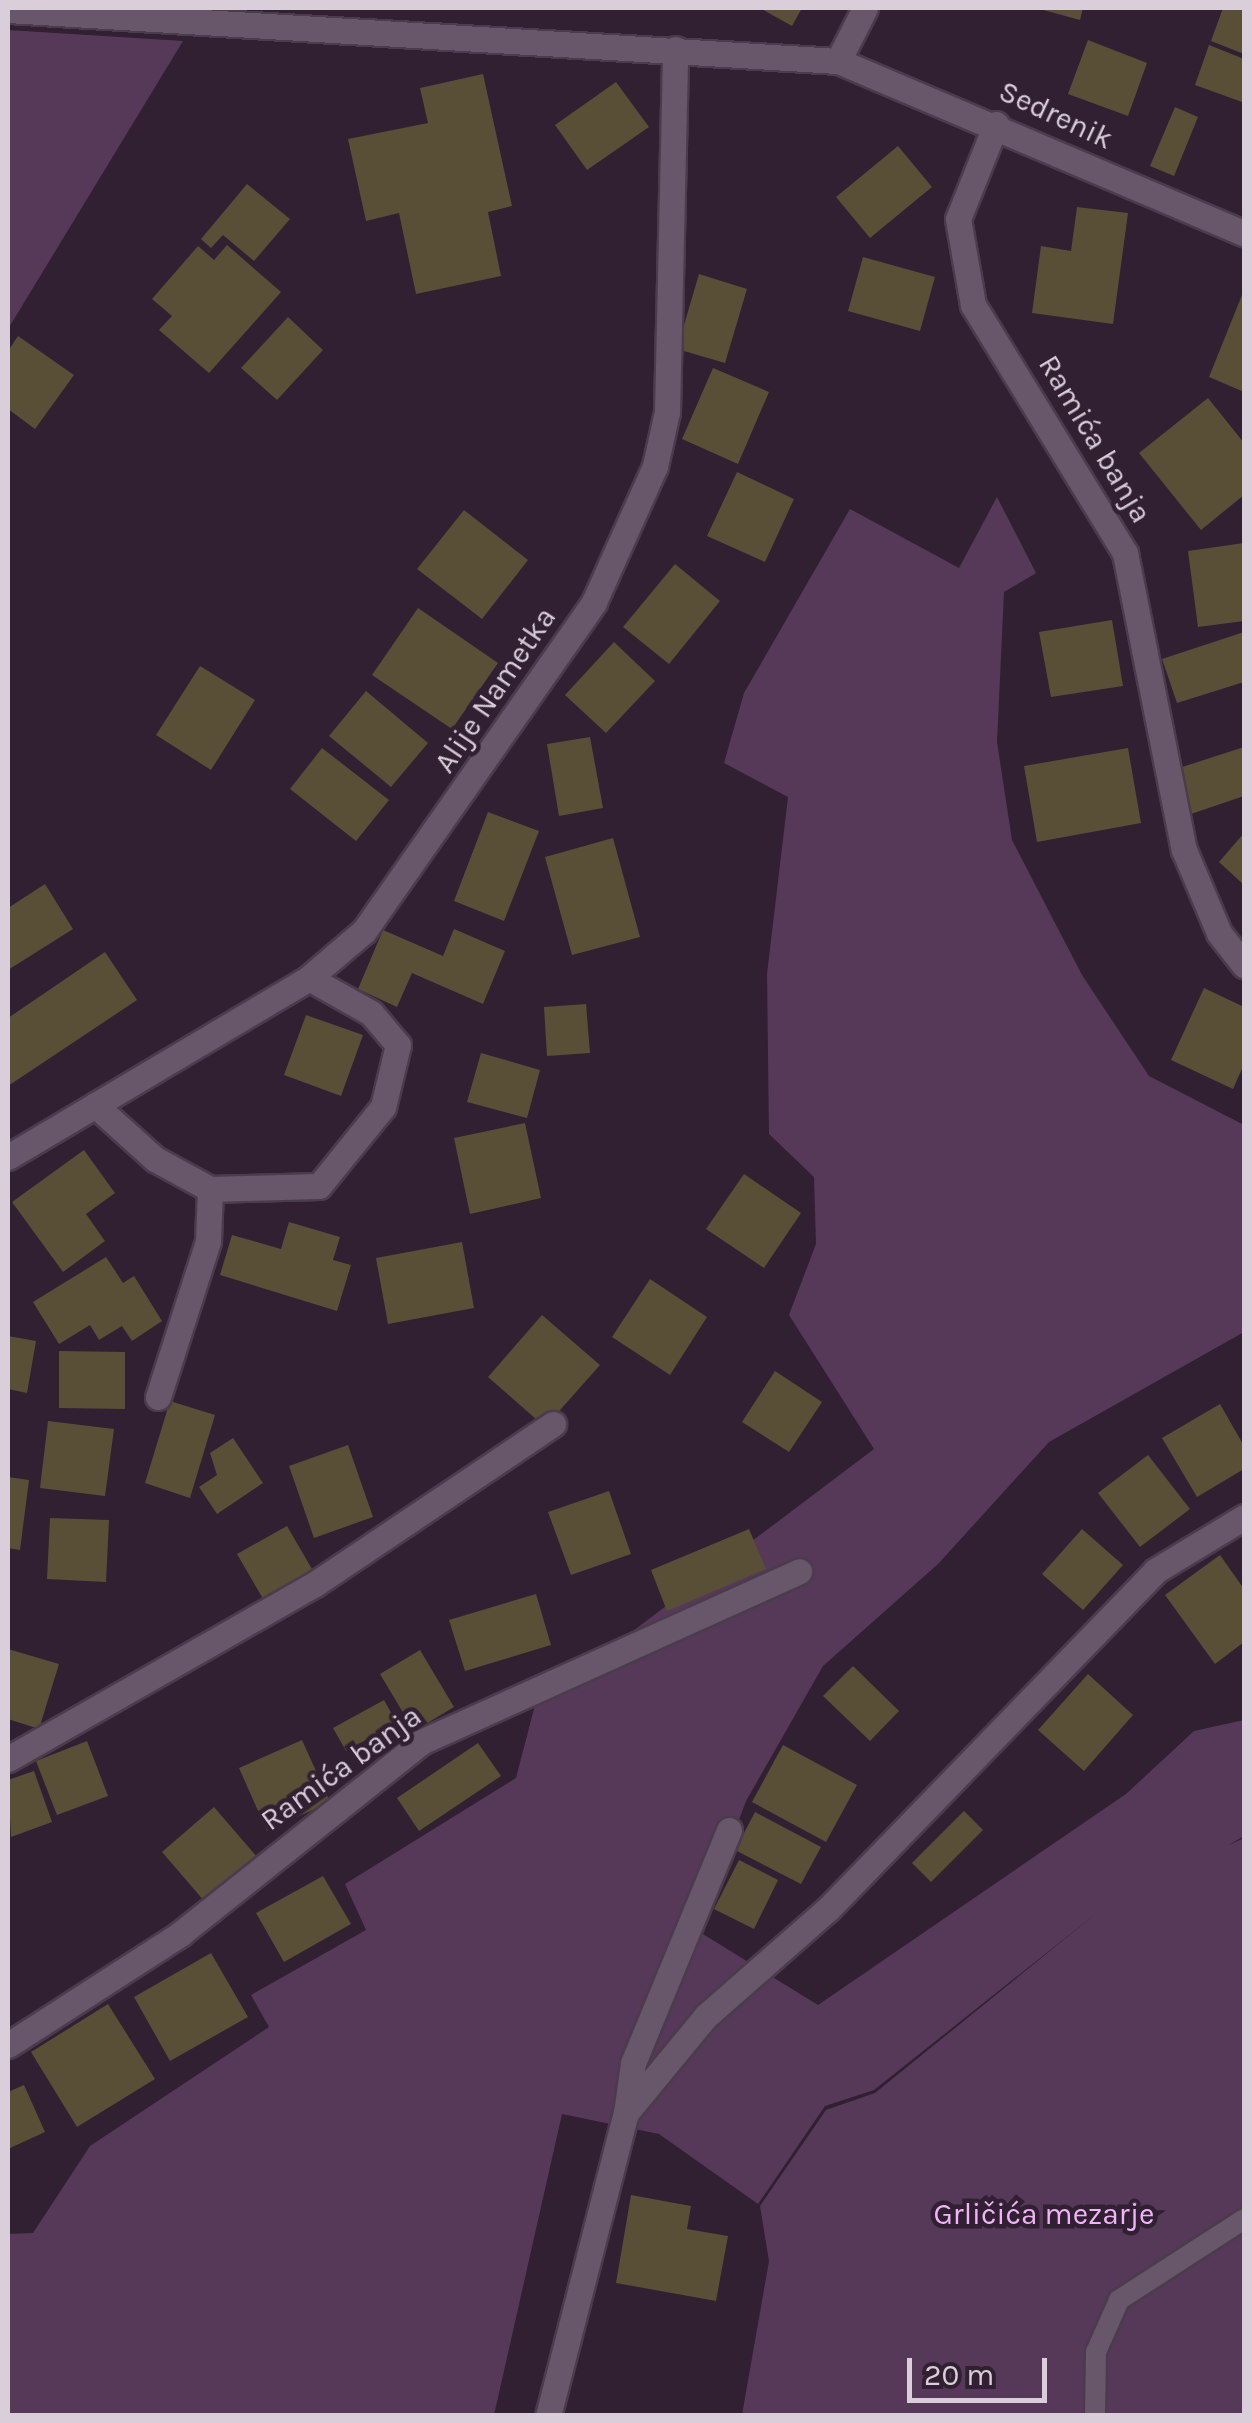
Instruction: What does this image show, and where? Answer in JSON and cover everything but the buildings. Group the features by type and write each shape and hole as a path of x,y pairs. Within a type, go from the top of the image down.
{"street":[{"path":"838,61 865,8"},
{"name":"Sedrenik","path":"8,10 63,10 838,61 996,124 1244,234"},
{"name":"Alije Nametka","path":"8,1157 309,978 409,875 572,634 655,466 667,412 675,49"},
{"name":"Ramića banja","path":"996,124 958,219 973,304 1125,552 1184,850 1219,933 1244,966"},
{"path":"95,1105 155,1159 210,1189 320,1186 356,1153 390,1093 398,1045 372,1013 309,978"},
{"path":"158,1396 208,1240 210,1189"},
{"path":"8,1759 281,1605 553,1424"},
{"path":"626,2113 706,2016 828,1910 1155,1571 1244,1517"},
{"name":"Ramića banja","path":"8,2046 180,1934 422,1742 799,1572"},
{"path":"548,2416 626,2113 633,2063 729,1830"}],"lane":[{"path":"1094,2416 1096,2352 1118,2300 1244,2219"}],"green space":[{"path":"8,30 183,41 8,329"},
{"name":"Grličića mezarje","path":"997,497 1036,573 1004,592 997,742 1012,840 1082,975 1149,1076 1244,1125 1244,1332 1049,1442 938,1564 823,1666 746,1801 698,1931 818,2005 1126,1794 1194,1731 1244,1720 1244,1836 1227,1846 1244,1838 1244,2415 742,2415 769,2261 760,2206 826,2110 875,2093 1098,1912 874,2090 825,2106 758,2204 659,2134 562,2114 494,2415 8,2415 8,2234 33,2233 90,2146 269,2027 251,1995 366,1930 345,1884 516,1778 535,1705 874,1449 789,1315 816,1244 814,1177 769,1134 767,974 788,797 724,763 744,693 850,509 959,568"}]}
